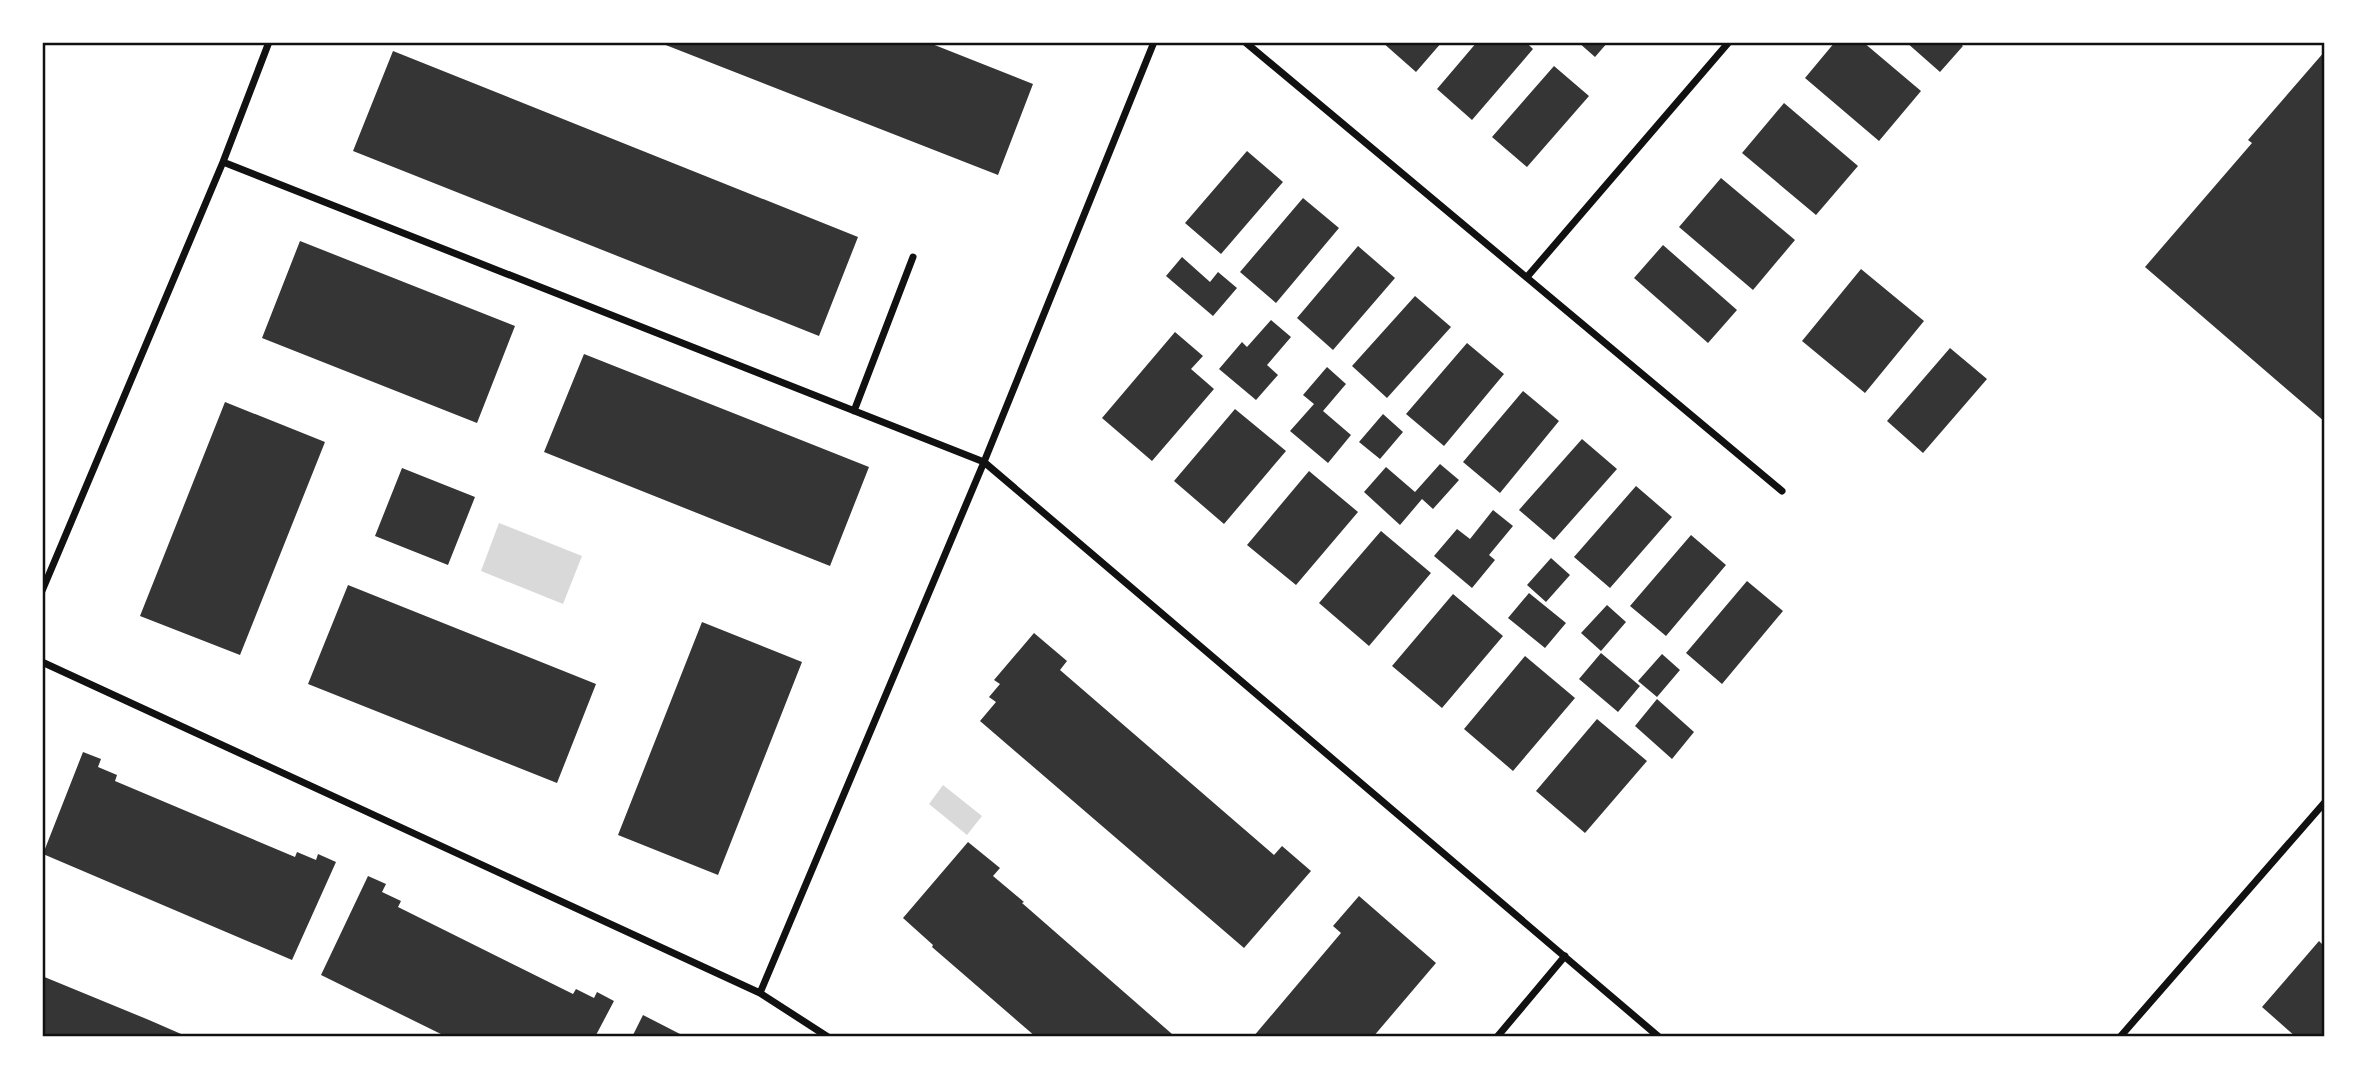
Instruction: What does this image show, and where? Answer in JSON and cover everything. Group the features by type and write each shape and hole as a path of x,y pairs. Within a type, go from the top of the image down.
{"street":[{"path":"42,591 223,162 269,42"},
{"path":"760,993 984,463 1154,42"},
{"path":"1245,42 1782,491"},
{"path":"1527,277 1729,42"},
{"path":"223,162 984,463 1660,1037"},
{"path":"854,411 913,257"},
{"path":"42,662 760,993 828,1037"},
{"path":"2120,1037 2325,802"},
{"path":"1496,1037 1565,956"}],"shaded area":[{"path":"499,523 582,556 563,604 481,571"},
{"path":"943,785 982,816 967,835 929,804"}],"building":[{"path":"658,42 927,42 1033,84 998,175"},
{"path":"1382,42 1442,42 1416,72"},
{"path":"1477,42 1526,42 1533,49 1472,120 1437,89"},
{"path":"1578,42 1608,42 1595,57"},
{"path":"1835,42 1863,42 1921,91 1879,141 1805,78"},
{"path":"1906,42 1958,42 1963,46 1940,72"},
{"path":"393,51 858,237 819,336 353,151"},
{"path":"2325,51 2325,422 2145,267 2252,143 2248,140"},
{"path":"1554,66 1589,96 1527,167 1492,137"},
{"path":"1784,103 1858,166 1816,215 1742,153"},
{"path":"1247,151 1283,182 1221,254 1185,223"},
{"path":"1721,178 1795,240 1753,290 1679,227"},
{"path":"1303,198 1339,228 1276,303 1240,272"},
{"path":"300,241 515,326 477,423 262,338"},
{"path":"1663,245 1737,310 1708,343 1634,278"},
{"path":"1358,246 1395,278 1333,350 1297,318"},
{"path":"1182,257 1210,282 1218,272 1237,288 1213,316 1166,276"},
{"path":"1861,269 1924,321 1865,393 1802,341"},
{"path":"1415,296 1451,327 1387,398 1352,366"},
{"path":"1271,320 1291,337 1267,365 1278,375 1256,400 1219,369 1242,342 1247,347"},
{"path":"1175,332 1203,356 1191,369 1214,389 1152,461 1102,418"},
{"path":"1467,343 1504,374 1444,446 1406,414"},
{"path":"1950,348 1987,379 1923,453 1887,421"},
{"path":"584,354 869,467 830,566 544,452"},
{"path":"1327,367 1346,384 1323,411 1351,435 1328,463 1290,431 1314,404 1303,395"},
{"path":"1523,391 1559,421 1500,493 1463,462"},
{"path":"225,402 325,442 240,655 140,616"},
{"path":"1235,409 1286,451 1224,524 1174,481"},
{"path":"1383,414 1403,432 1380,459 1359,442"},
{"path":"1582,439 1617,469 1554,540 1519,510"},
{"path":"1440,464 1459,480 1433,509 1422,499 1400,525 1364,492 1386,467 1415,492"},
{"path":"402,468 475,497 448,565 375,536"},
{"path":"1309,471 1358,512 1296,585 1247,545"},
{"path":"1636,486 1672,517 1610,588 1574,557"},
{"path":"1493,510 1513,526 1489,555 1495,560 1472,588 1434,556 1457,529 1470,539"},
{"path":"1381,531 1431,573 1369,646 1319,603"},
{"path":"1691,535 1726,565 1666,636 1630,606"},
{"path":"1551,558 1570,575 1546,602 1527,585"},
{"path":"1747,581 1783,611 1722,684 1686,653"},
{"path":"348,585 596,684 557,783 308,684"},
{"path":"1529,593 1566,623 1545,648 1508,618"},
{"path":"1453,594 1503,636 1442,708 1392,666"},
{"path":"1607,605 1626,622 1601,651 1581,633"},
{"path":"702,622 802,662 718,875 618,835"},
{"path":"1034,633 1067,661 1060,670 1274,855 1282,846 1311,871 1244,948 980,721 996,702 989,697 1000,684 994,680"},
{"path":"1601,653 1640,686 1618,712 1579,679"},
{"path":"1662,654 1680,670 1657,697 1638,681"},
{"path":"1525,656 1575,698 1513,771 1464,729"},
{"path":"1657,699 1694,732 1672,759 1635,726"},
{"path":"1597,719 1647,761 1585,833 1536,791"},
{"path":"83,752 101,759 98,767 117,775 115,781 295,857 297,852 316,860 318,854 336,862 292,960 43,854"},
{"path":"968,842 1000,868 993,876 1172,1034 1169,1037 1036,1037 932,947 933,945 903,918"},
{"path":"368,876 386,884 382,892 401,901 398,907 573,994 576,989 594,998 597,992 614,1001 595,1037 447,1037 321,975"},
{"path":"1359,896 1436,963 1373,1037 1253,1037 1341,933 1333,926"},
{"path":"2319,941 2325,947 2325,1037 2296,1037 2262,1007"},
{"path":"42,976 149,1020 188,1037 42,1037"},
{"path":"643,1015 680,1034 678,1037 632,1037"}]}
